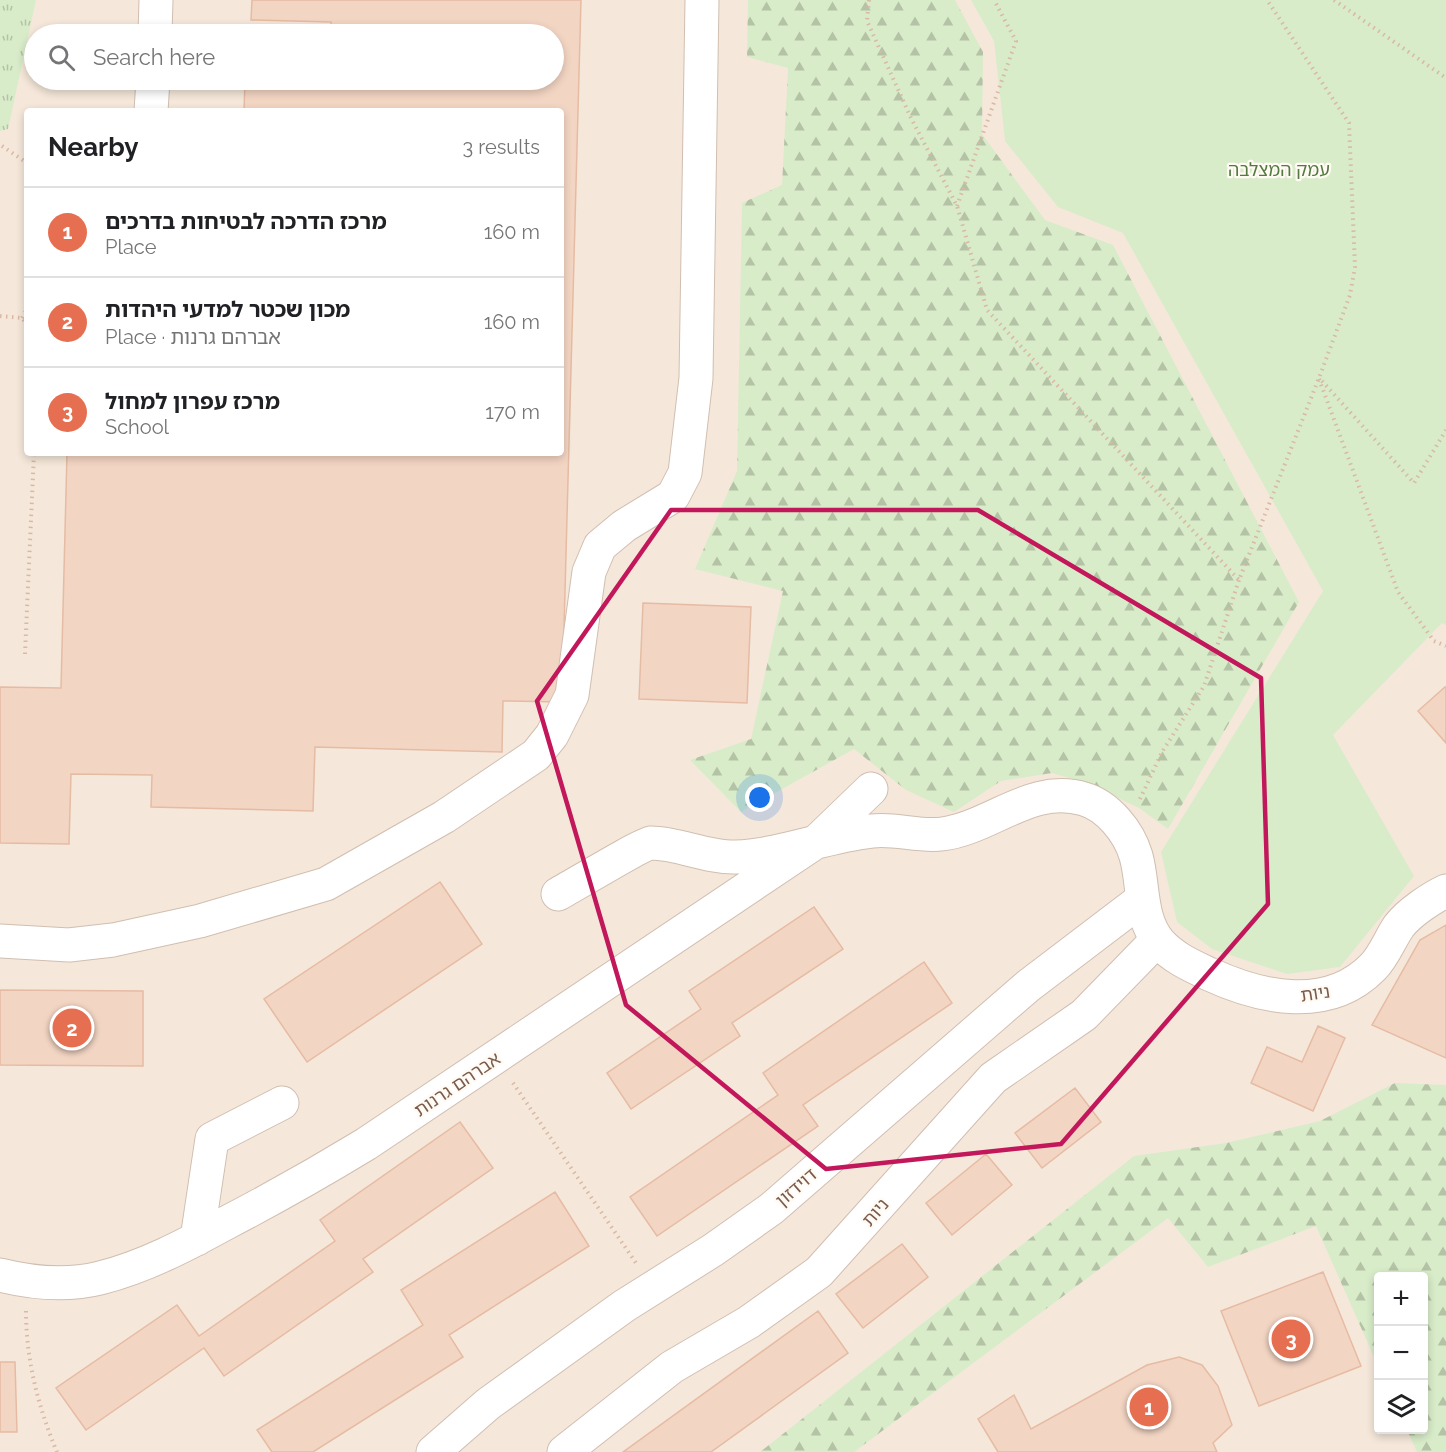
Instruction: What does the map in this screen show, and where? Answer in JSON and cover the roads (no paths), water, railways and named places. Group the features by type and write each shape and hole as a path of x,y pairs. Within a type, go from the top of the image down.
{"street":[{"path":"155,24 156,0"},
{"path":"0,941 69,945 113,940 200,921 326,884 444,818 536,755 552,735 572,695 590,572 600,546 624,526 673,496 685,473 696,378 702,0"},
{"path":"152,108 153,90"},
{"name":"אברהם גרנות","path":"13,1277 53,1284 99,1279 143,1264 197,1239 297,1186 366,1144 496,1058 816,842 871,789"},
{"name":"ניות","path":"558,894 650,843 733,858 767,854 874,831 939,835 968,829 1037,798 1060,796 1084,799 1107,811 1124,832 1136,857 1141,900 1157,940 1177,959 1236,986 1281,997 1318,996 1348,986 1374,966 1401,924 1443,892"},
{"name":"דוידזון","path":"433,1452 488,1404 653,1288 771,1209 1028,986 1141,900"},
{"name":"ניות","path":"564,1452 672,1367 749,1322 819,1272 993,1078 1084,1015 1157,940"},
{"path":"197,1239 212,1139 282,1103"}],"place":[{"name":"מכון שכטר למדעי היהדות","path":"72,1028"},
{"name":"מרכז עפרון למחול","path":"1291,1339"},
{"name":"מרכז הדרכה לבטיחות בדרכים","path":"1149,1407"}],"park label":[{"name":"עמק המצלבה","path":"1279,169"}]}
